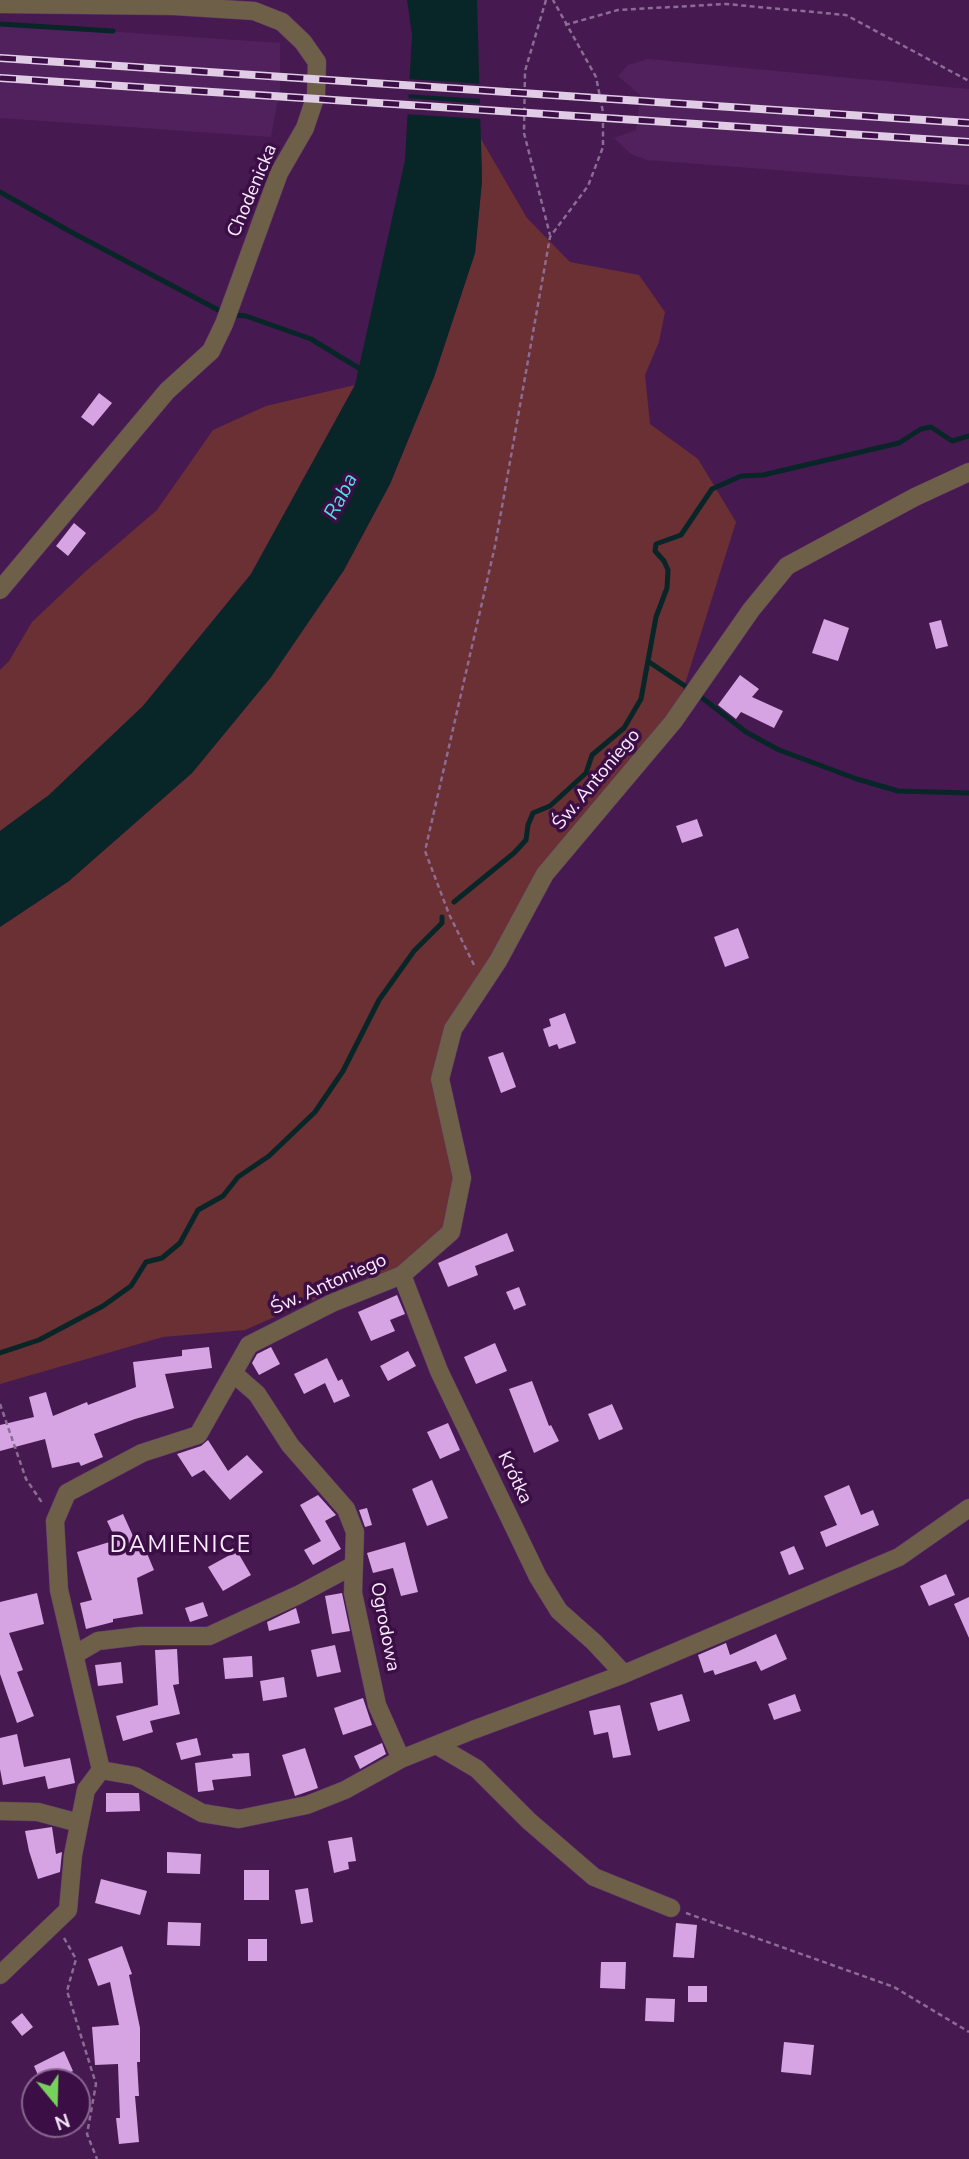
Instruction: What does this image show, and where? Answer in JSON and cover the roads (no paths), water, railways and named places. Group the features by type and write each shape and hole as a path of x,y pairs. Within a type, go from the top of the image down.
{"street":[{"name":"Chodenicka","path":"0,4 174,6 254,11 282,22 303,42 317,62 316,95 305,128 279,173 224,324 211,351 167,391 0,590"},
{"name":"Św. Antoniego","path":"74,1655 59,1590 55,1521 67,1493 142,1453 198,1435 249,1345 332,1303 402,1275 451,1232 462,1178 440,1079 453,1029 498,961 545,874 673,722 751,610 787,566 915,497 969,472"},
{"name":"Krótka","path":"402,1275 439,1371 538,1577 559,1611 624,1674"},
{"name":"Ogrodowa","path":"233,1373 257,1394 290,1445 346,1509 355,1532 353,1593 377,1705 401,1759"},
{"path":"101,1770 135,1776 202,1813 239,1819 307,1805 345,1790 401,1759 624,1674 899,1557 968,1510"},
{"path":"101,1770 74,1655 98,1640 140,1636 209,1636 298,1595 354,1565"},
{"path":"438,1745 477,1769 529,1821 594,1877 671,1908"},
{"path":"0,1975 68,1910 73,1855 86,1790 101,1770"},
{"path":"0,1811 38,1812 79,1823"}],"water":[{"name":"Raba","path":"407,0 477,0 482,181 475,253 434,377 390,484 344,570 271,677 192,773 69,881 0,927 0,831 49,795 143,706 251,574 355,385 405,160 412,35"}],"waterway":[{"path":"0,24 113,31"},
{"path":"0,192 222,312"},
{"path":"235,315 246,316 311,339 362,370"},
{"path":"454,902 514,853 526,840 533,813 550,806 586,773 592,755 624,728 641,699 656,617 667,588 668,570 655,551 656,544 681,535 712,489 741,476 763,475 899,443 921,429 931,427 952,441 969,436"},
{"path":"649,662 688,688"},
{"path":"701,697 746,732 779,750 857,779 898,791 969,793"},
{"path":"0,1353 39,1340 103,1306 131,1286 146,1262 162,1258 180,1243 198,1210 223,1196 238,1177 269,1156 315,1112 343,1071 379,1000 414,951 442,923 442,917"}],"railway":[{"path":"0,58 969,123"},
{"path":"0,78 969,142"}],"district":[{"name":"DAMIENICE","path":"181,1546"}]}
